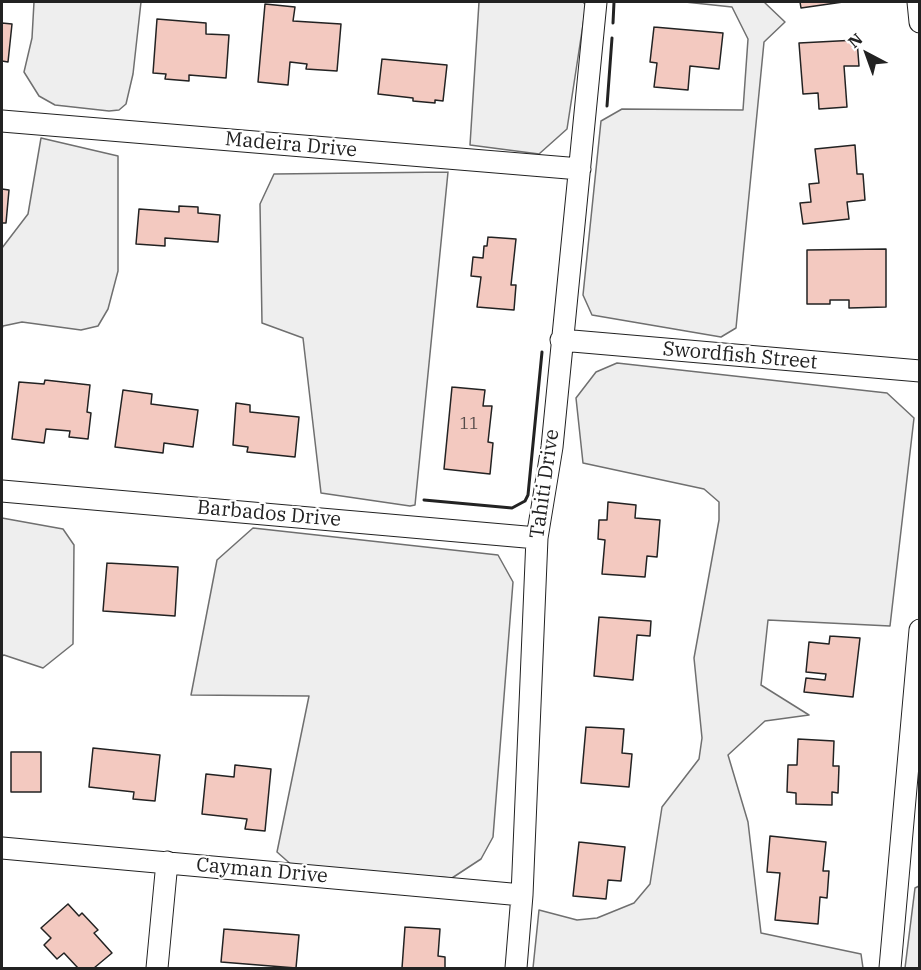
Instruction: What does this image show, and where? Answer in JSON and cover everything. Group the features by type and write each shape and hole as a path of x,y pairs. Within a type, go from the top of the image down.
{"street":[{"name":"Tahiti Drive","path":"516,969 522,896 537,538 552,447 596,2"},
{"path":"918,2 920,22"},
{"name":"Madeira Drive","path":"2,121 580,169"},
{"name":"Swordfish Street","path":"561,340 920,371"},
{"name":"Barbados Drive","path":"2,491 537,538"},
{"path":"890,969 920,630"},
{"name":"Cayman Drive","path":"2,848 522,896"},
{"path":"158,969 167,862"}],"shaded area":[{"path":"34,2 141,2 133,74 126,104 119,110 55,105 39,96 24,72 32,38"},
{"path":"479,2 583,2 586,5 567,129 539,154 470,145"},
{"path":"685,2 764,2 785,22 764,42 736,328 721,337 592,315 583,295 601,121 622,109 743,110 748,39 732,7"},
{"path":"41,138 118,156 118,271 108,309 98,326 81,330 22,322 3,326 2,329 2,248 28,214"},
{"path":"448,172 415,505 321,493 303,338 262,323 260,204 274,174"},
{"path":"617,363 887,393 914,418 890,626 768,620 761,685 809,715 765,721 728,755 748,822 761,933 861,954 863,968 533,968 539,910 577,920 597,918 634,903 650,884 662,807 699,759 702,738 694,658 719,520 719,502 704,489 583,463 576,398 596,372"},
{"path":"2,518 63,529 74,545 73,644 43,668 2,656"},
{"path":"253,528 498,555 513,582 493,837 481,859 452,878 294,867 277,852 309,696 191,695 217,560"},
{"path":"919,886 919,968 905,968 915,888"}],"building":[{"path":"800,2 843,2 801,8"},
{"path":"265,4 295,7 293,21 341,24 337,71 306,69 307,64 290,62 288,85 258,82"},
{"path":"157,19 206,23 206,34 229,35 226,78 189,75 189,81 165,79 166,74 153,73"},
{"path":"2,23 12,24 8,62 2,61"},
{"path":"654,27 723,33 719,69 690,66 688,90 654,87 657,63 650,62"},
{"path":"857,40 859,66 844,66 847,107 819,109 818,93 803,94 799,43"},
{"path":"382,59 447,65 443,101 435,100 435,103 413,101 413,98 378,94"},
{"path":"855,145 857,174 863,174 865,200 847,202 849,219 803,224 800,203 811,202 809,184 819,183 815,149"},
{"path":"2,189 9,190 6,223 2,223"},
{"path":"179,206 198,207 198,213 220,215 218,242 165,238 165,246 136,244 139,209 179,212"},
{"path":"488,237 516,239 511,285 516,285 514,310 477,307 481,277 471,276 473,257 483,258 484,246 487,246"},
{"path":"886,249 886,307 849,308 849,300 830,300 830,304 807,304 807,250"},
{"path":"45,380 90,385 87,412 91,413 88,439 69,437 70,431 46,429 44,443 12,439 19,382 44,384"},
{"path":"452,387 485,390 483,406 492,406 488,442 493,443 490,474 444,469"},
{"path":"123,390 152,394 151,404 198,410 193,447 164,443 163,453 115,447"},
{"path":"236,403 250,405 250,412 299,417 295,457 247,452 248,447 233,445"},
{"path":"608,502 636,505 635,518 660,520 657,557 647,556 645,577 602,574 605,540 598,539 599,520 607,520"},
{"path":"107,563 178,567 175,616 103,611"},
{"path":"599,617 651,621 650,636 637,635 633,680 594,676"},
{"path":"830,636 860,638 853,697 804,692 806,678 825,680 826,674 806,672 809,642 829,644"},
{"path":"586,727 624,729 622,753 632,754 629,787 581,783"},
{"path":"798,739 834,741 833,766 839,766 838,793 832,792 832,805 796,804 796,793 787,792 788,765 797,765"},
{"path":"93,748 160,755 155,801 133,799 134,792 89,787"},
{"path":"11,752 41,752 41,792 11,792"},
{"path":"235,765 271,769 265,831 245,829 247,819 202,814 206,774 234,777"},
{"path":"770,836 826,842 823,871 829,871 827,898 820,897 818,924 775,920 780,873 767,872"},
{"path":"579,842 625,847 621,881 608,880 606,899 573,896"},
{"path":"68,904 79,916 82,913 98,930 94,933 112,953 94,968 78,968 64,953 57,959 44,945 51,938 41,928"},
{"path":"405,927 440,929 438,956 445,957 445,968 402,968"},
{"path":"224,929 299,935 296,968 221,962"}],"wall":[{"path":"613,23 614,2"},
{"path":"607,106 612,38"},
{"path":"424,500 512,508 525,501 528,495 542,352"}]}
